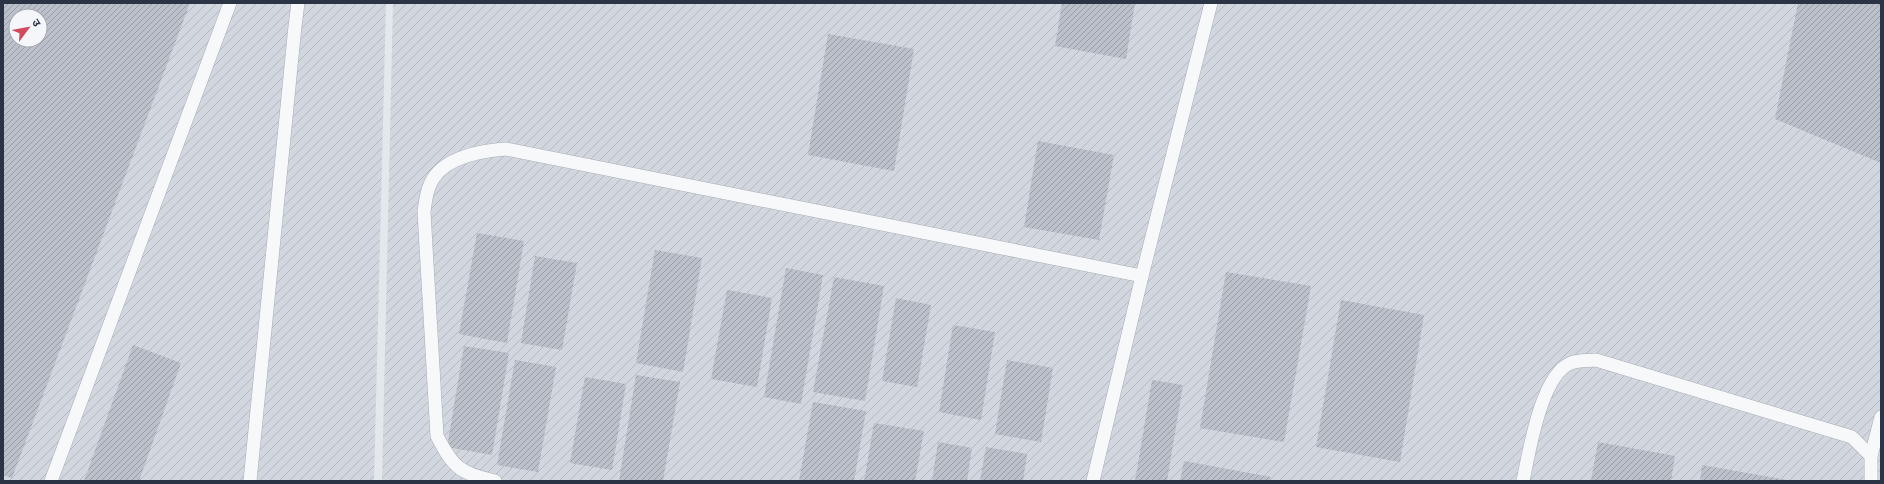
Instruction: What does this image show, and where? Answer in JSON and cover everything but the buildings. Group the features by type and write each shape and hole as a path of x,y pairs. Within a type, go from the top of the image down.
{"lane":[{"path":"51,481 230,3"},
{"path":"250,481 298,3"},
{"path":"295,26 306,3"},
{"path":"1093,481 1142,276 1211,3"},
{"path":"495,481 468,475 449,460 437,436 424,212 429,186 441,168 466,156 487,150 506,148 1142,276"},
{"path":"1523,481 1538,413 1555,376 1570,363 1596,360 1852,437 1871,456"},
{"path":"1871,481 1871,456 1881,417"}],"shaded area":[{"path":"3,3 386,3 374,481 3,481"},
{"path":"393,3 1881,3 1881,481 382,481"}]}
